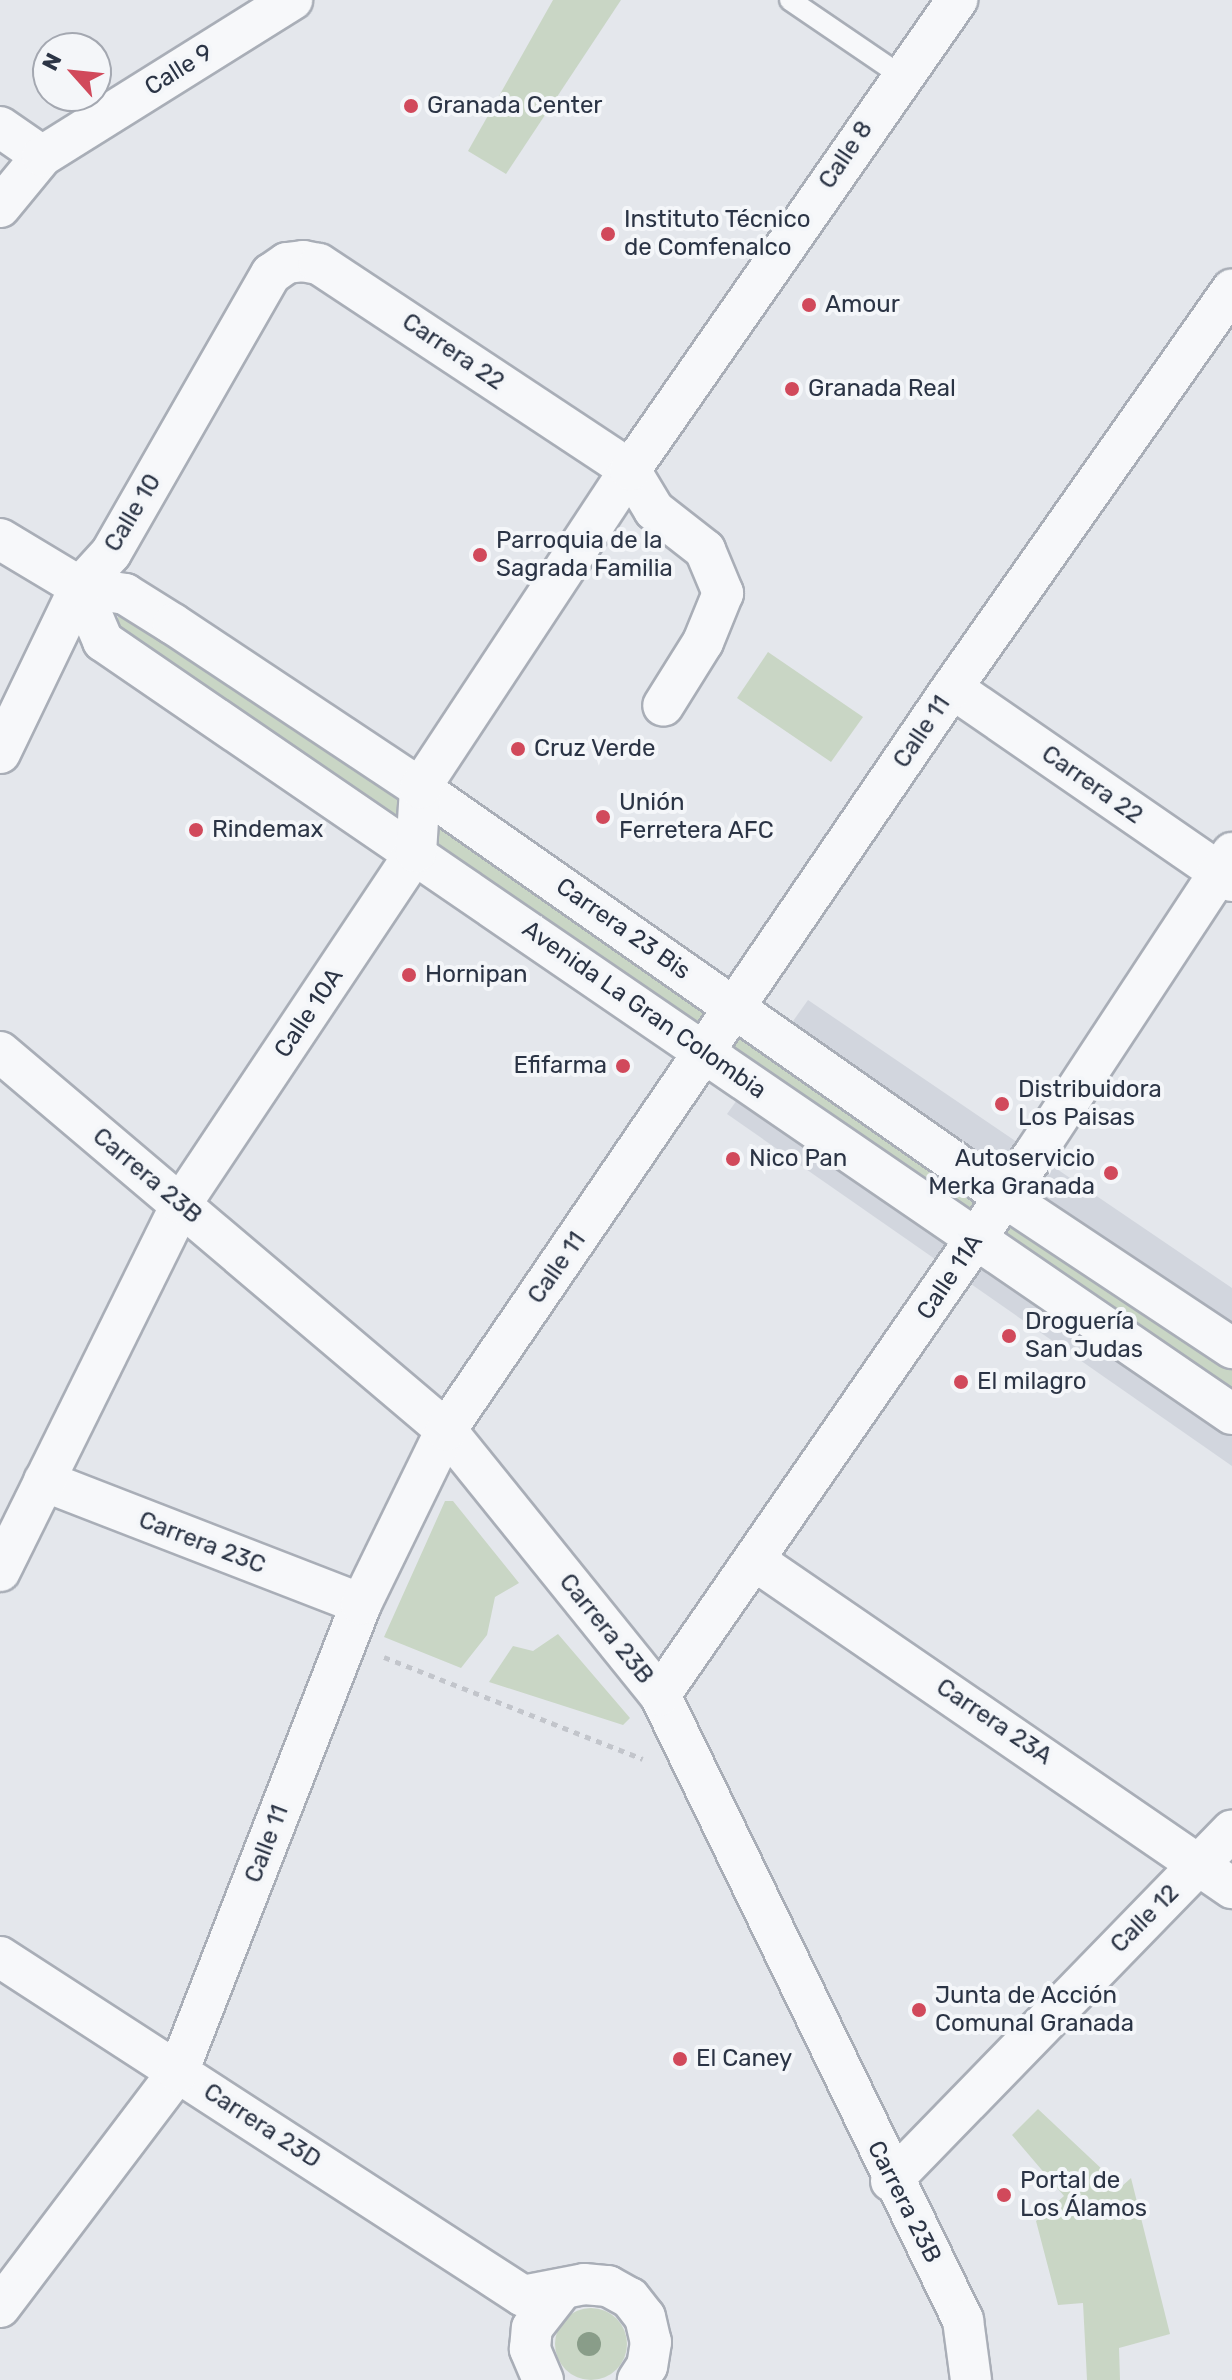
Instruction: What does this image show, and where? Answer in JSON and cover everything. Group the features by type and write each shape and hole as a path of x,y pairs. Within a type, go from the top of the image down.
{"street":[{"name":"Calle 9","path":"0,207 42,156 292,0"},
{"name":"Calle 8","path":"630,470 900,75 957,0"},
{"path":"0,127 42,156"},
{"name":"Carrera 22","path":"271,274 287,263 319,264 630,470"},
{"name":"Calle 10","path":"0,753 80,587 111,553 271,274"},
{"name":"Calle 11","path":"0,2307 178,2072 361,1604 446,1430 706,1053 952,688 1232,290"},
{"path":"416,852 420,788 630,470 654,510 705,550 723,593 703,642 663,706"},
{"name":"Carrera 23 Bis","path":"0,539 80,587 125,594 420,788 736,1006 1003,1196 1232,1348"},
{"name":"Avenida La Gran Colombia","path":"80,587 103,641 416,852 975,1241 1232,1414"},
{"name":"Carrera 22","path":"952,688 1228,869"},
{"name":"Calle 10A","path":"0,1571 181,1204 416,852"},
{"name":"Calle 11A","path":"660,1695 1228,869"},
{"name":"Carrera 23B","path":"0,1052 446,1430 660,1695 891,2181 963,2320 971,2380"},
{"name":"Carrera 23C","path":"44,1481 361,1604"},
{"name":"Carrera 23A","path":"754,1560 1201,1863 1232,1888"},
{"name":"Calle 12","path":"891,2181 1232,1830"},
{"name":"Carrera 23D","path":"0,1957 538,2305"},
{"path":"543,2380 530,2349 538,2305 584,2284 608,2286 630,2298 645,2317 651,2342 647,2366 638,2380"}],"lane":[{"path":"790,0 900,75"}],"path":[{"path":"346,1643 699,1782"}],"shaded area":[{"path":"808,1000 1232,1288 1232,1466 727,1114"}],"green space":[{"path":"553,0 621,0 506,174 468,151"},
{"path":"121,608 405,793 400,823 114,631"},
{"path":"768,652 863,717 831,762 737,698"},
{"path":"436,815 715,1009 702,1030 434,846"},
{"path":"741,1029 986,1200 972,1218 724,1052"},
{"path":"1010,1219 1232,1367 1232,1397 998,1236"},
{"path":"445,1501 453,1501 519,1583 495,1597 487,1635 461,1668 384,1637"},
{"path":"558,1634 630,1718 623,1725 489,1682 513,1646 533,1651"},
{"path":"1038,2109 1121,2187 1131,2178 1170,2334 1119,2348 1120,2380 1087,2380 1083,2303 1058,2305 1036,2221 1064,2196 1012,2135"},
{"path":"591,2308 611,2314 621,2324 627,2344 621,2364 611,2374 591,2380 571,2374 561,2364 555,2344 561,2324 571,2314"}],"place":[{"name":"Granada Center","path":"411,106"},
{"name":"Instituto Técnico de Comfenalco","path":"608,234"},
{"name":"Amour","path":"809,305"},
{"name":"Granada Real","path":"792,389"},
{"name":"Parroquia de la Sagrada Familia","path":"480,555"},
{"name":"Cruz Verde","path":"518,749"},
{"name":"Unión Ferretera AFC","path":"603,817"},
{"name":"Rindemax","path":"196,830"},
{"name":"Hornipan","path":"409,975"},
{"name":"Efifarma","path":"623,1066"},
{"name":"Distribuidora Los Paisas","path":"1002,1104"},
{"name":"Nico Pan","path":"733,1159"},
{"name":"Autoservicio Merka Granada","path":"1111,1173"},
{"name":"Droguería San Judas","path":"1009,1336"},
{"name":"El milagro","path":"961,1382"},
{"name":"Junta de Acción Comunal Granada","path":"919,2010"},
{"name":"El Caney","path":"680,2059"},
{"name":"Portal de Los Álamos","path":"1004,2195"}]}
